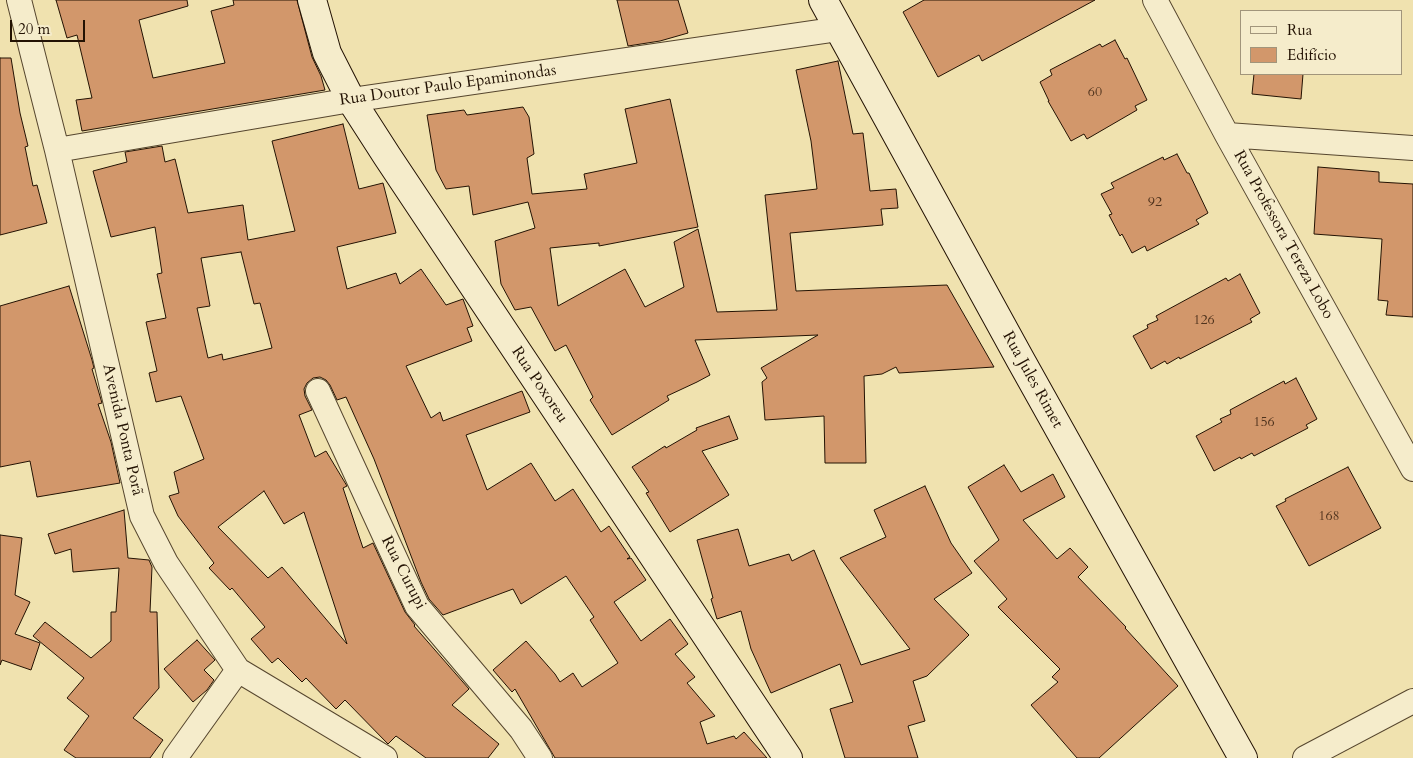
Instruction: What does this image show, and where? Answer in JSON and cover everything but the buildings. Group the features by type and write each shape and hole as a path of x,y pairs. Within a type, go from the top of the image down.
{"street":[{"name":"Avenida Ponta Porã","path":"19,0 57,150 142,516 166,563 238,670 385,758"},
{"name":"Rua Poxoreu","path":"312,0 328,53 351,100 788,758"},
{"name":"Rua Jules Rimet","path":"823,0 1020,359 1243,758"},
{"name":"Rua Professora Tereza Lobo","path":"1156,0 1227,135 1413,469"},
{"name":"Rua Doutor Paulo Epaminondas","path":"57,150 351,100 839,28"},
{"path":"1227,135 1413,148"},
{"name":"Rua Curupi","path":"318,390 417,606 521,729 540,758"},
{"path":"175,758 238,670"},
{"path":"1305,758 1413,701"}]}
